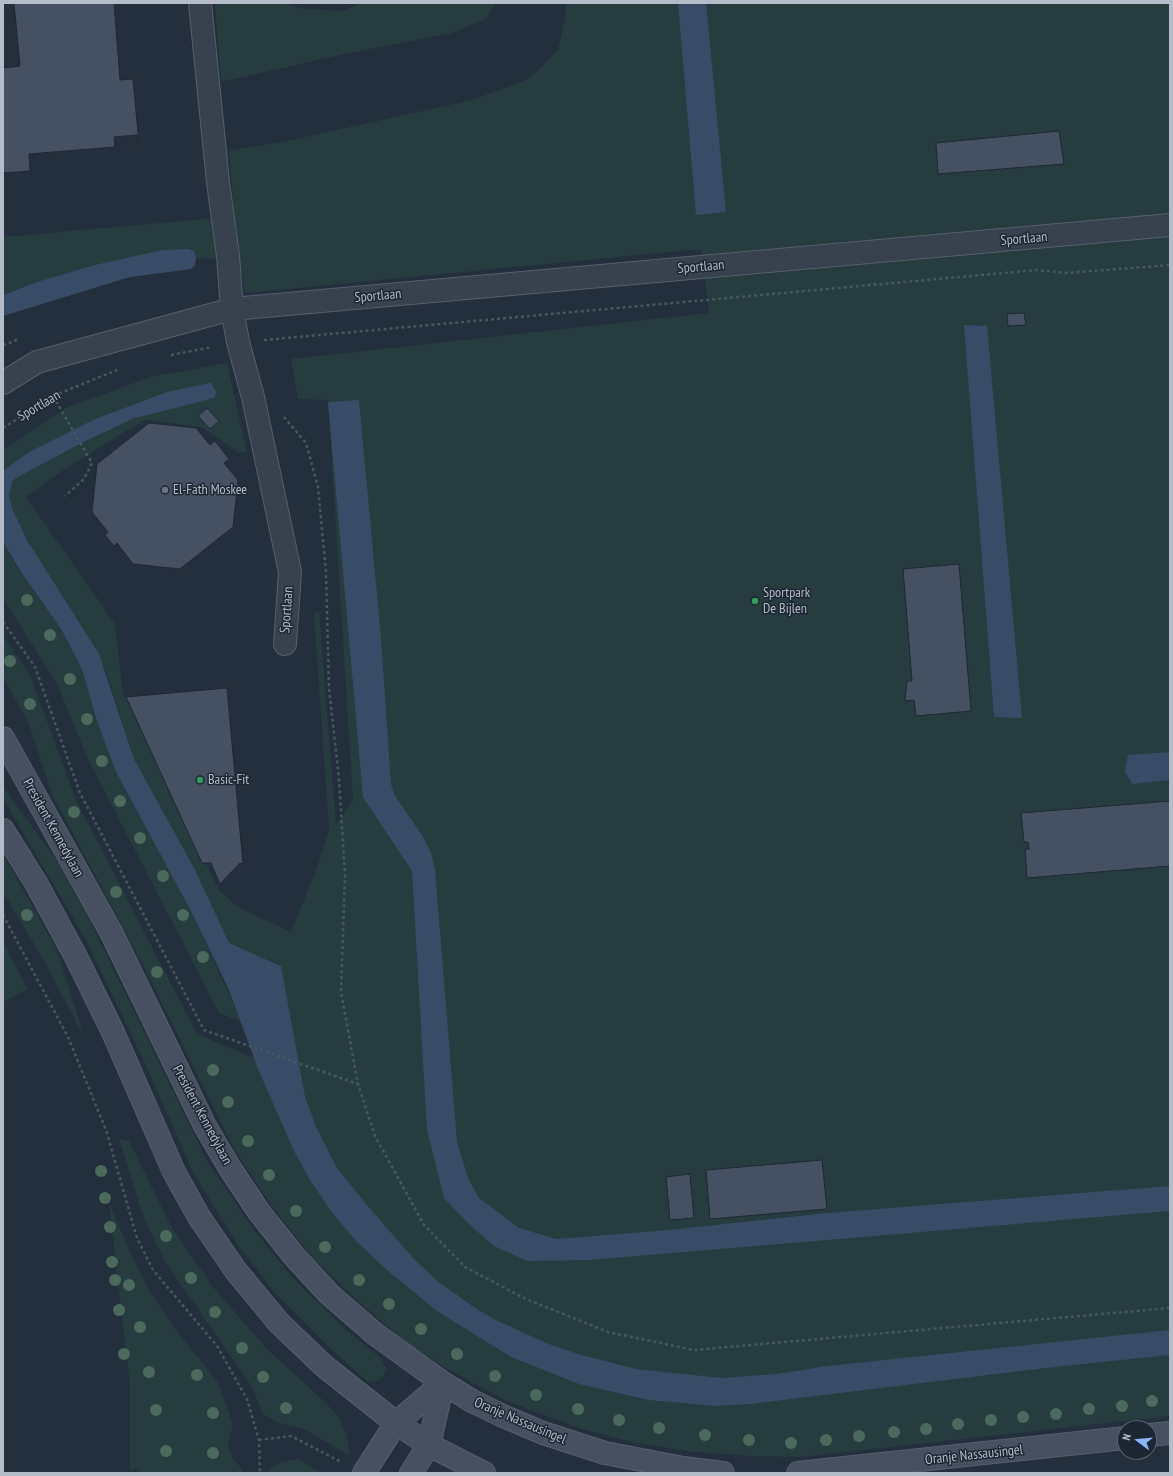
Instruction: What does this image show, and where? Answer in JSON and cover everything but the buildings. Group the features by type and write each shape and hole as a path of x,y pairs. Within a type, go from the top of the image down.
{"main road":[{"name":"President Kennedylaan","path":"3,738 112,934 205,1126 231,1170 259,1212 294,1256 329,1294 375,1334 443,1383"},
{"path":"3,830 36,883 75,954 112,1030 174,1172 198,1217 236,1270 279,1323 324,1366 396,1423 429,1445 484,1473"},
{"path":"364,1473 396,1423 443,1383"},
{"path":"411,1473 429,1445 443,1383"},
{"name":"Oranje Nassausingel","path":"443,1383 472,1401 503,1416 543,1433 580,1446 639,1460 682,1468 723,1473"},
{"path":"1157,1434 1170,1433"},
{"name":"Oranje Nassausingel","path":"798,1473 1117,1439"}],"street":[{"name":"Sportlaan","path":"200,3 218,182 228,256 232,309 238,342 253,397 290,572 285,644"},
{"name":"Sportlaan","path":"3,383 36,362 232,309 1170,225"}],"path":[{"path":"164,356 238,342 1037,270 1067,273 1170,265"},
{"name":"Sportlaan","path":"3,428 53,396 122,368"},
{"path":"53,396 92,463 84,479 65,496"},
{"path":"253,397 286,418 306,444 318,487 326,572 329,688 339,779 345,874 341,992 358,1084 375,1136 424,1225 465,1267 526,1299 608,1332 694,1350 1170,1308"},
{"path":"3,622 35,668 80,793 204,1030 358,1084"},
{"path":"3,915 68,1038 106,1130 137,1238 153,1270 217,1346 246,1399 258,1440 260,1473"},
{"path":"258,1440 291,1436 344,1463"}],"green space":[{"path":"215,3 286,3 300,8 343,11 361,3 496,3 486,19 452,33 349,53 221,82"},
{"name":"Sportpark De Bijlen","path":"566,3 1170,3 1170,1416 1134,1420 1117,1420 1117,1422 800,1457 749,1456 695,1452 636,1443 582,1429 506,1401 449,1370 407,1343 360,1303 312,1257 273,1208 235,1151 144,967 52,794 29,724 3,677 3,636 30,675 76,800 197,1034 256,1059 291,1071 278,964 229,944 134,759 106,671 27,540 12,508 9,495 9,487 16,478 82,443 132,419 161,411 216,390 211,383 167,392 95,419 29,452 3,471 3,450 66,408 150,377 227,363 247,452 239,453 202,427 144,420 65,469 26,497 115,624 123,693 219,890 238,907 291,932 317,868 329,829 314,615 319,610 336,825 353,800 328,400 298,399 291,359 709,313 701,249 246,293 238,262 229,151 287,141 472,100 524,81 539,70 558,50 565,19"},
{"path":"216,218 218,259 196,258 195,252 37,282 3,295 3,237"},
{"path":"3,542 17,567 61,629 82,669 97,721 116,772 192,913 242,1022 219,1013 87,757 58,686 3,598"},
{"path":"3,787 55,858 89,919 208,1163 254,1230 292,1277 345,1329 382,1359 386,1369 384,1376 377,1381 368,1382 329,1347 276,1294 237,1244 193,1172 146,1066 87,942 3,798"},
{"path":"3,854 57,950 84,1036 40,954 3,892"},
{"path":"3,942 28,989 3,1002"},
{"path":"119,1138 129,1141 172,1228 213,1287 266,1348 327,1404 338,1417 347,1435 349,1455 304,1429 279,1423 263,1414 252,1387 164,1260 143,1216"},
{"path":"109,1202 129,1250 147,1287 177,1331 217,1381 233,1424 228,1443 232,1457 242,1469 242,1473 140,1473 139,1468 130,1471 130,1385"},
{"path":"298,1459 321,1473 269,1473 269,1469 279,1463"}],"water":[{"path":"678,3 706,3 726,212 696,215"},
{"path":"189,249 195,252 196,258 195,265 191,269 130,277 3,316 3,295 37,282 95,265 163,250"},
{"path":"964,325 987,326 1022,718 994,717"},
{"path":"211,383 216,391 214,398 132,419 82,443 16,478 12,482 9,495 12,508 27,540 99,654 134,759 195,870 229,943 281,966 305,1097 317,1129 337,1168 414,1259 436,1280 478,1310 498,1321 546,1343 581,1355 636,1369 721,1378 777,1374 827,1366 1170,1330 1170,1355 1045,1368 750,1404 716,1406 649,1400 579,1384 511,1357 437,1311 387,1270 358,1243 333,1214 310,1180 294,1151 258,1069 229,990 192,913 116,772 97,721 82,669 61,629 21,572 3,542 3,471 29,452 95,419 167,392"},
{"path":"359,400 381,638 391,784 395,796 422,835 431,853 435,870 457,1142 468,1178 479,1198 519,1228 556,1239 669,1230 827,1213 1170,1186 1170,1211 589,1260 527,1261 494,1246 470,1225 444,1198 427,1130 412,871 363,797 328,402"},
{"path":"1170,752 1170,780 1132,784 1125,772 1128,755"}],"place":[{"name":"El-Fath Moskee","path":"165,490"},
{"name":"Sportpark De Bijlen","path":"755,601"},
{"name":"Basic-Fit","path":"200,780"}]}
